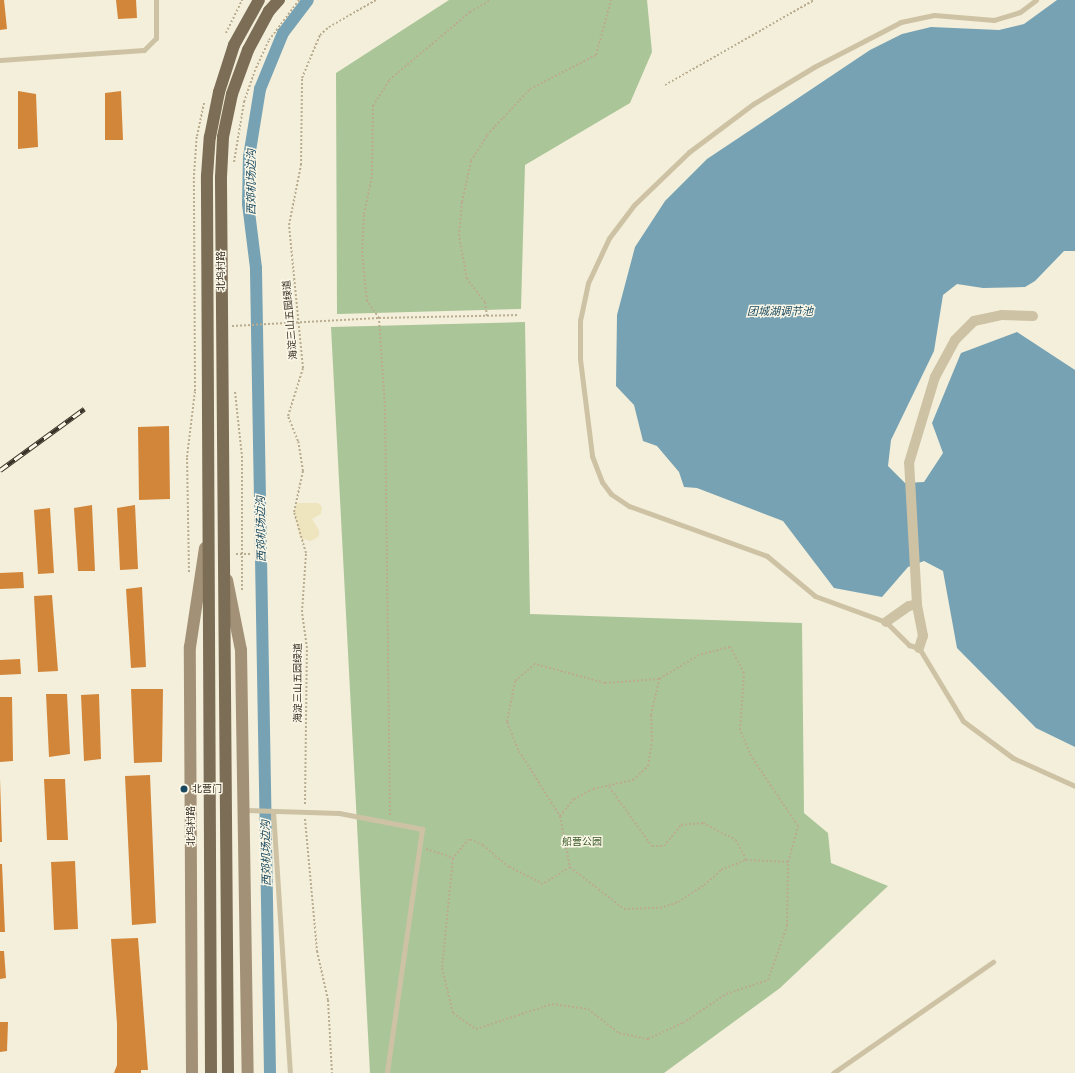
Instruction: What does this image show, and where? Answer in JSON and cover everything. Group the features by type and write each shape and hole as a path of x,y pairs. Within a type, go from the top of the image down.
{"main road":[{"name":"北坞村路","path":"211,1073 207,176 210,137 219,92 234,46 259,0"},
{"name":"北坞村路","path":"228,1073 222,555 221,177 223,137 232,94 248,50 269,11 279,0"}],"street":[{"path":"919,648 923,636 917,604 909,463 935,377 955,340 974,321 1002,315 1033,316"},
{"name":"北坞村路","path":"192,1073 190,647 208,531"},
{"name":"北坞村路","path":"222,555 241,650 248,1073"},
{"path":"886,622 909,606 917,604"}],"lane":[{"path":"0,60 144,50 156,38 156,0"},
{"path":"1036,0 1020,12 994,20 934,16 901,22 814,67 753,104 689,152 634,205 610,238 588,283 580,320 580,359 586,419 592,456 602,482 611,494 629,506 767,556 815,596 886,622 909,645 919,648 963,721 1012,758 1075,786"},
{"path":"244,810 340,814 422,829 387,1073"},
{"path":"272,811 290,1073"},
{"path":"833,1073 993,962"}],"path":[{"path":"234,167 244,102 256,68 269,40 299,0"},
{"name":"海淀三山五园绿道","path":"332,1073 328,1000 317,951 305,813 307,648 302,612 306,553 294,512 303,471 298,441 288,416 303,368 297,322 289,225 300,165 302,78 320,35 329,27 376,0"},
{"path":"390,823 385,415 379,318 367,301 362,253 364,214 372,175 373,106 388,80 470,12 492,0"},
{"path":"487,316 485,302 467,278 459,236 462,202 471,161 486,135 530,89 596,55 610,0"},
{"path":"665,85 814,0"},
{"path":"232,326 379,318 518,315"},
{"path":"232,318 232,331"},
{"path":"234,386 242,456 242,598"},
{"path":"236,554 251,554"},
{"path":"570,867 543,884 509,867 483,845 470,839 453,858 442,968 452,1013 476,1029 552,1004 588,1009 619,1033 648,1039 683,1023 726,994 768,980 787,926 788,862 798,826 751,756 740,730 744,673 730,647 699,655 659,679 605,683 534,664 515,681 507,722 519,751 560,816 570,867 624,908 660,908 678,902 704,885 721,870 746,860 788,862"},
{"path":"560,816 574,799 592,789 609,787 633,780 648,766 652,741 650,715 659,679"},
{"path":"609,787 652,846 664,846 681,825 703,824 736,840 746,860"},
{"path":"419,846 453,858"}],"green space":[{"path":"449,0 647,0 652,52 630,103 525,165 521,309 337,314 336,73"},
{"name":"船营公园","path":"525,322 530,614 802,623 804,813 828,833 831,863 888,886 780,988 664,1073 370,1073 331,327"}],"shaded area":[{"path":"297,503 318,503 322,507 321,514 312,519 319,530 319,536 315,539 310,541 300,538 294,512"}],"water":[{"name":"团城湖调节池","path":"1057,0 1075,0 1075,251 1064,251 1035,281 1025,287 983,288 957,284 943,295 934,351 891,440 888,466 905,483 924,482 943,453 932,423 961,353 1017,332 1075,370 1075,747 1036,728 957,648 943,571 924,561 908,567 882,597 834,588 783,521 697,488 684,487 679,472 657,446 643,441 634,405 616,386 617,315 635,247 665,201 707,159 870,50 902,34 931,27 999,30 1024,24"}],"building":[{"path":"0,0 4,0 7,29 0,30"},
{"path":"116,0 136,0 137,18 118,19"},
{"path":"18,91 36,94 38,147 18,149"},
{"path":"121,91 123,140 105,140 105,93"},
{"path":"169,426 170,499 139,500 138,427"},
{"path":"92,505 95,571 78,571 74,508"},
{"path":"135,505 138,569 120,570 117,508"},
{"path":"50,508 54,573 38,574 34,510"},
{"path":"23,572 24,588 0,589 0,573"},
{"path":"142,587 146,667 131,668 126,589"},
{"path":"52,595 58,671 38,672 34,596"},
{"path":"20,659 21,674 0,675 0,660"},
{"path":"131,689 163,689 162,762 134,763"},
{"path":"46,694 67,694 70,754 49,757"},
{"path":"99,694 101,759 84,761 81,695"},
{"path":"0,697 12,697 13,761 0,762"},
{"path":"150,775 156,923 132,925 125,776"},
{"path":"0,779 2,842 0,842"},
{"path":"44,779 65,779 68,840 47,840"},
{"path":"75,861 78,929 54,930 51,862"},
{"path":"0,864 2,864 5,932 0,932"},
{"path":"138,938 148,1070 141,1070 141,1073 114,1073 117,1065 117,1024 111,939"},
{"path":"0,951 4,951 6,978 0,979"},
{"path":"0,1022 8,1022 7,1051 0,1052"}],"waterway":[{"name":"西郊机场边沟","path":"270,1073 256,268 248,204 249,157 260,89 283,33 308,0"}],"railway":[{"path":"0,470 84,409"}],"place":[{"name":"北营门","path":"184,789"}]}
